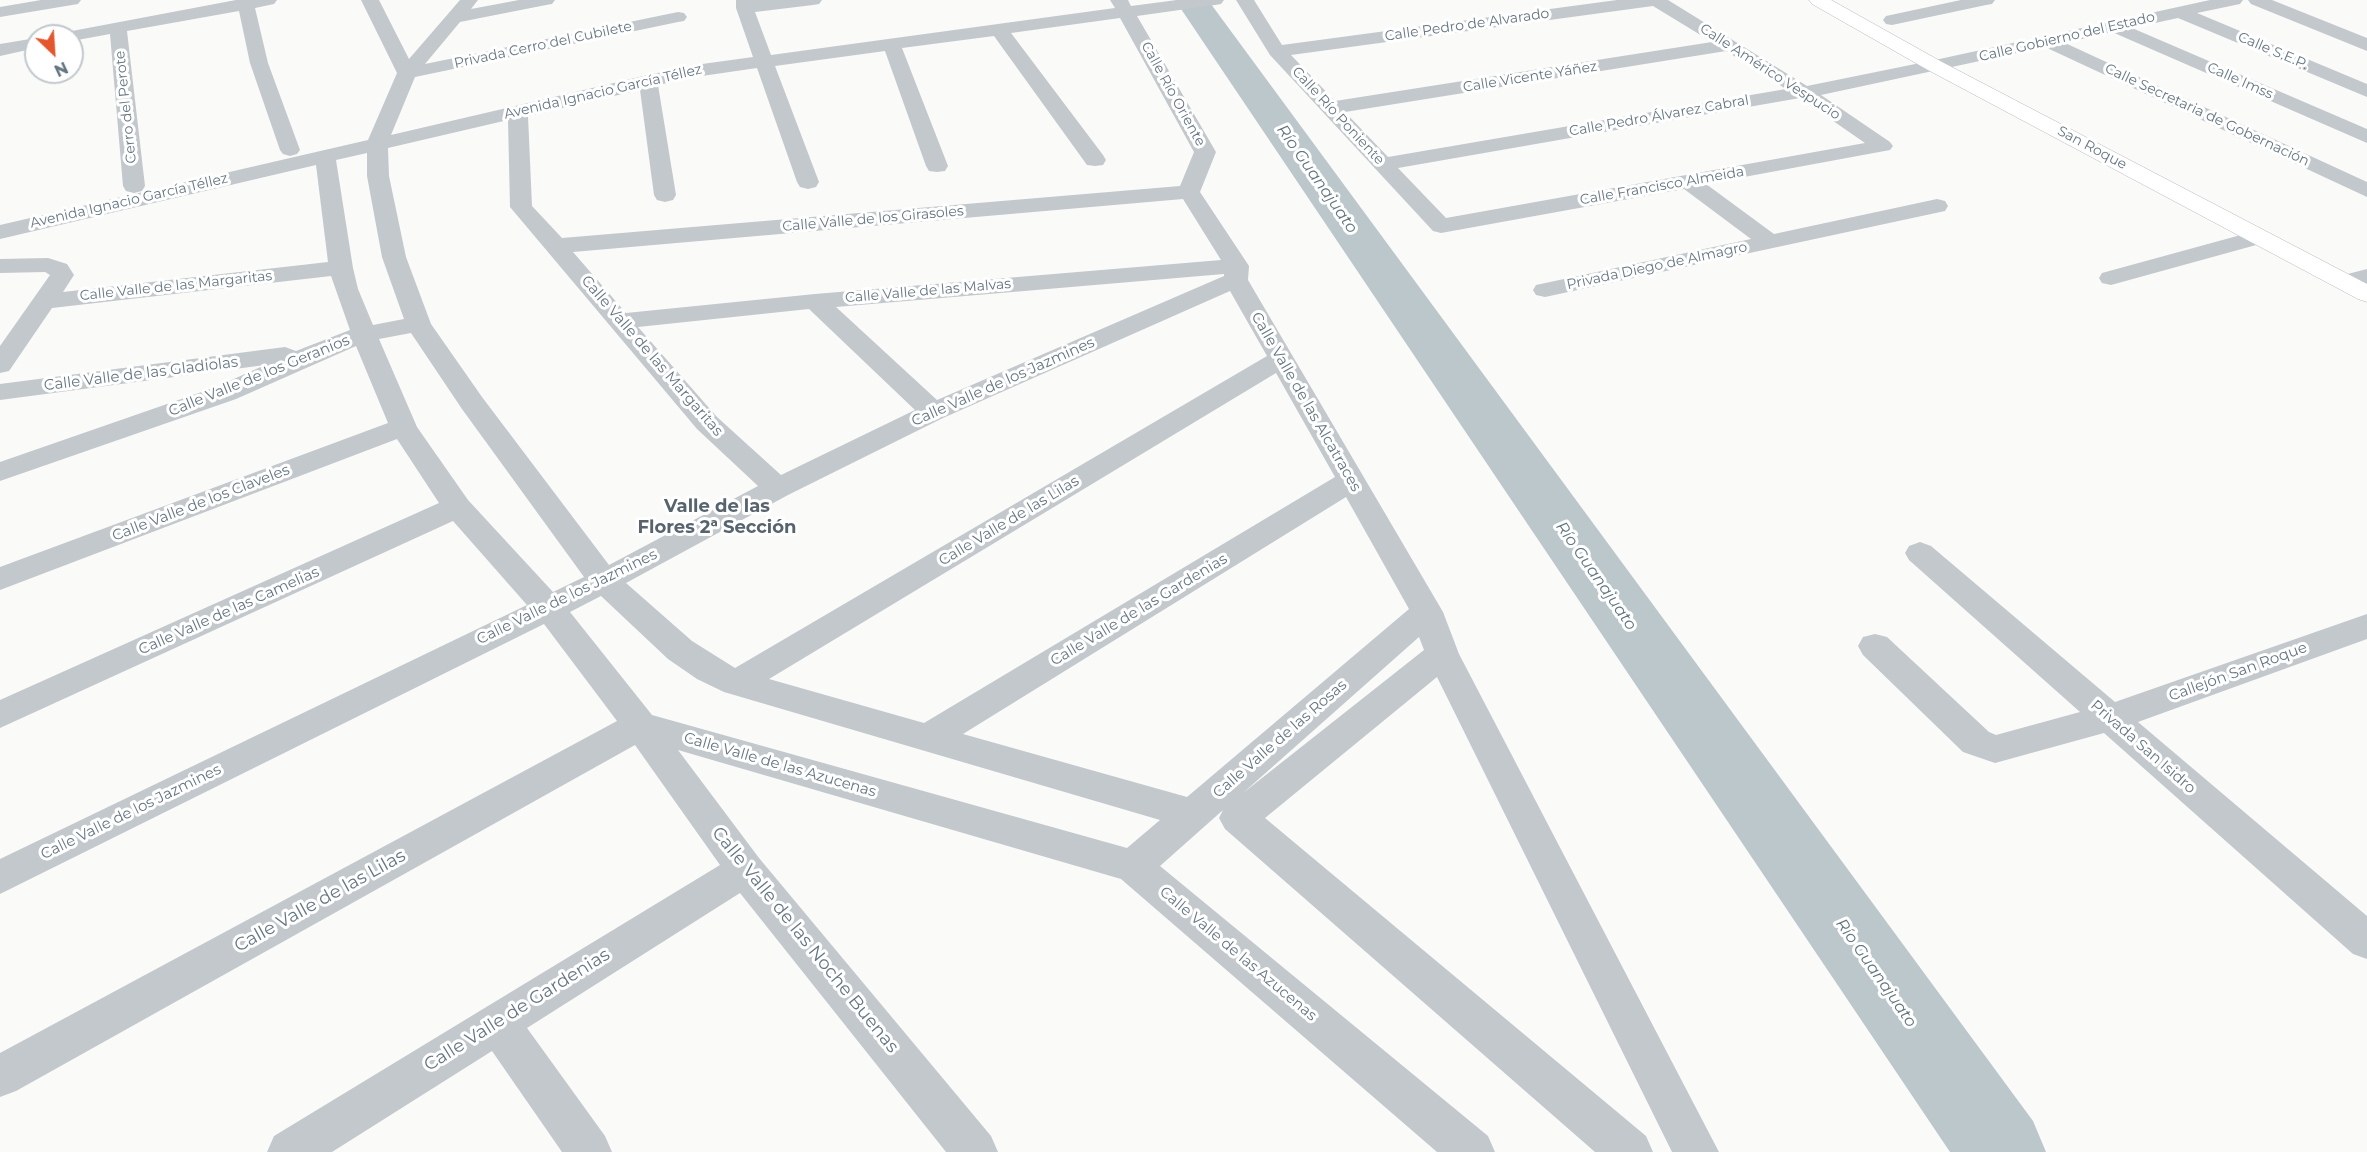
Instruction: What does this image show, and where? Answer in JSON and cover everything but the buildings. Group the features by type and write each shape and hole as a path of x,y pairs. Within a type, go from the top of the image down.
{"main road":[{"name":"San Roque","path":"1818,0 1935,66 2259,237 2360,278"},
{"path":"1853,0 1998,75"},
{"name":"San Roque","path":"2059,108 2360,278 2367,294"}],"street":[{"path":"0,32 3,12 72,0"},
{"path":"84,34 246,2 268,0"},
{"path":"370,0 408,73"},
{"path":"470,0 408,73 380,136 378,176 394,257 418,324 472,403 604,581 680,650 709,670 736,682 927,739 1194,814"},
{"path":"457,16 546,0"},
{"path":"808,182 745,4 813,0"},
{"name":"Avenida Ignacio García Téllez","path":"0,218 290,150 518,111 762,55 1127,6 1215,0"},
{"name":"Calle Río Poniente","path":"1245,0 1277,51 1441,226"},
{"name":"Calle Pedro de Alvarado","path":"1277,51 1656,0"},
{"name":"Calle Américo Vespucio","path":"1656,0 1804,92 1883,146"},
{"path":"1892,20 1986,0"},
{"name":"Calle Gobierno del Estado","path":"1935,66 2234,0"},
{"path":"2257,0 2367,45"},
{"path":"246,2 259,63 290,150"},
{"name":"Avenida Ignacio García Téllez","path":"0,232 325,155 380,136 690,62 892,45 1000,31 1127,6"},
{"name":"Calle Río Oriente","path":"1127,6 1205,152 1189,192"},
{"name":"Calle S.E.P.","path":"2180,12 2367,91"},
{"name":"Privada Cerro del Cubilete","path":"408,73 678,17"},
{"path":"2334,32 2367,23"},
{"name":"Calle Imss","path":"2112,26 2367,137"},
{"name":"Cerro del Perote","path":"118,28 134,186"},
{"path":"1000,31 1095,160"},
{"name":"Calle Secretaria de Gobernación","path":"2047,41 2367,190"},
{"path":"0,50 24,45"},
{"path":"892,45 937,166"},
{"name":"Calle Vicente Yáñez","path":"1330,108 1730,45"},
{"name":"Calle Pedro Álvarez Cabral","path":"1383,164 1804,92 1935,66"},
{"path":"648,81 665,195"},
{"name":"Calle Valle de las Margaritas","path":"518,111 521,207 707,423 778,488"},
{"name":"Calle Francisco Almeida","path":"1441,226 1883,146"},
{"path":"325,155 346,289 403,427 458,507 548,607 640,725"},
{"name":"Privada Diego de Almagro","path":"1689,182 1769,241"},
{"name":"Calle Valle de los Girasoles","path":"556,246 1189,192"},
{"name":"Calle Valle de las Alcatraces","path":"1189,192 1236,273 1281,359 1427,612 1442,654 1696,1152"},
{"name":"Privada Diego de Almagro","path":"1545,290 1937,206"},
{"path":"2111,278 2259,237"},
{"path":"0,266 48,265 59,268 62,275 0,365"},
{"name":"Calle Valle de las Margaritas","path":"46,301 341,268"},
{"name":"Calle Valle de las Malvas","path":"619,321 815,301 1236,273"},
{"name":"Calle Valle de los Jazmines","path":"0,877 604,581 778,488 933,412 1236,273"},
{"path":"815,301 933,412"},
{"name":"Calle Valle de los Geranios","path":"0,472 226,393 318,351 364,334 418,324"},
{"name":"Calle Valle de las Gladiolas","path":"0,392 318,351"},
{"name":"Calle Valle de las Lilas","path":"736,682 1281,359"},
{"name":"Calle Valle de los Claveles","path":"0,579 403,427"},
{"name":"Calle Valle de las Gardenias","path":"927,739 1352,480"},
{"name":"Calle Valle de las Camelias","path":"0,715 458,507"},
{"name":"Privada San Isidro","path":"1920,553 2367,941"},
{"name":"Calle Valle de las Rosas","path":"1133,866 1427,612"},
{"name":"Callejón San Roque","path":"1875,646 1976,742 1995,749 2109,718 2367,626"},
{"path":"1442,654 1238,818 1630,1152"},
{"name":"Calle Valle de las Lilas","path":"0,1076 640,725"},
{"name":"Calle Valle de las Azucenas","path":"640,725 1133,866 1472,1152"},
{"name":"Calle Valle de las Noche Buenas","path":"640,725 745,870 975,1152"},
{"name":"Calle Valle de Gardenias","path":"290,1152 496,1022 745,870"},
{"path":"496,1022 589,1152"}],"waterway":[{"name":"Río Guanajuato","path":"1191,0 2002,1152"}],"district":[{"name":"Valle de las Flores 2ª Sección","path":"717,517"}]}
